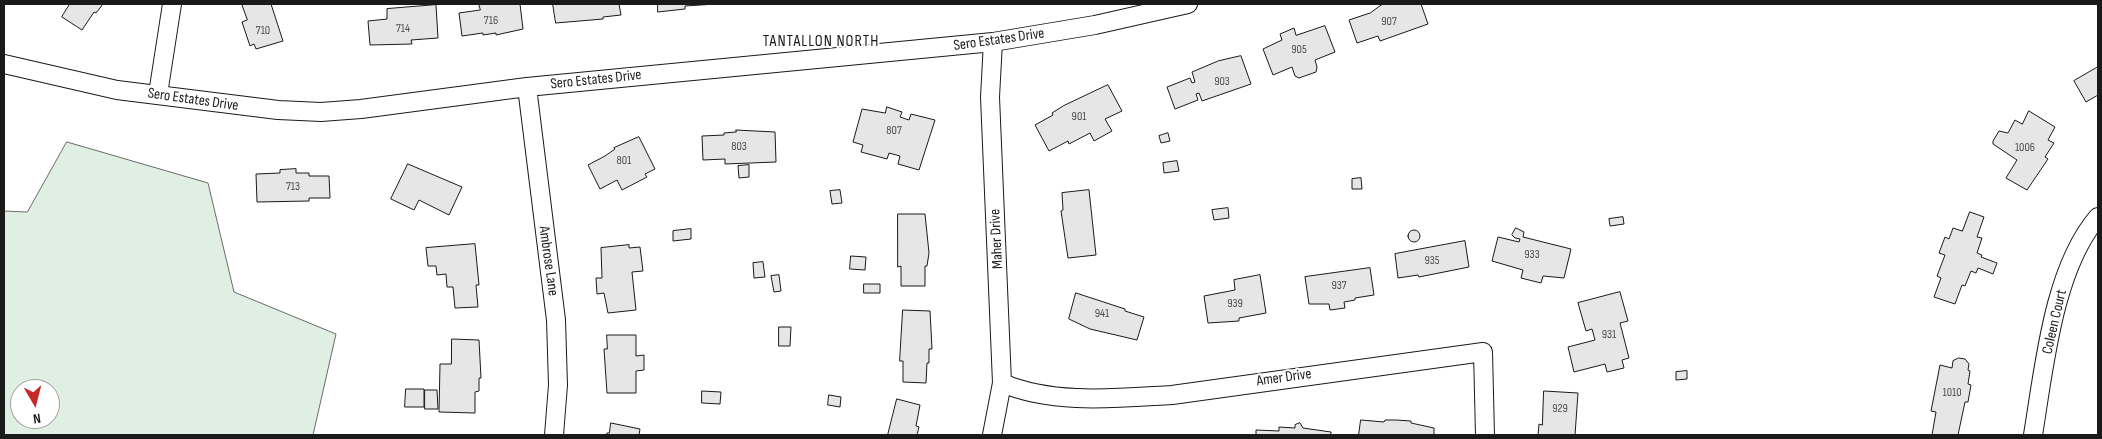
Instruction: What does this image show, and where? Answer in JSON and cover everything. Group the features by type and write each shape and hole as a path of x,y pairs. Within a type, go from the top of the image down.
{"street":[{"path":"158,94 172,4"},
{"name":"Sero Estates Drive","path":"4,64 95,86 228,105 321,112 361,109 527,87 993,42 1095,25 1188,4"},
{"name":"Maher Drive","path":"992,435 1002,383 990,97 993,42"},
{"name":"Ambrose Lane","path":"527,87 556,320 558,385 554,435"},
{"name":"Coleen Court","path":"2032,435 2055,311 2070,267 2080,246 2098,217"},
{"name":"Amer Drive","path":"1002,383 1013,388 1063,396 1093,398 1153,396 1483,352 1485,435"}],"green space":[{"path":"67,142 208,183 234,292 336,334 313,435 4,435 4,211 27,212"}],"building":[{"path":"70,4 103,4 96,13 94,12 82,30 62,17"},
{"path":"242,4 271,4 283,41 256,49 254,44 250,46 242,22 247,20"},
{"path":"479,4 520,4 523,29 496,35 496,33 483,35 483,33 462,36 459,13 480,10"},
{"path":"553,4 619,4 621,15 603,17 603,19 556,23"},
{"path":"658,4 716,4 685,6 685,9 658,12"},
{"path":"1383,4 1421,4 1428,24 1380,41 1378,36 1357,43 1349,20 1370,13"},
{"path":"436,5 438,38 411,40 412,44 370,45 368,21 387,19 387,9"},
{"path":"1325,26 1335,52 1315,60 1316,72 1299,78 1295,76 1292,67 1273,75 1263,49 1282,40 1280,34 1294,28 1296,35"},
{"path":"1241,56 1251,84 1202,101 1199,93 1196,94 1198,100 1175,109 1167,87 1190,78 1192,83 1195,82 1192,72 1218,61"},
{"path":"2098,67 2098,95 2086,102 2074,81"},
{"path":"1108,85 1122,111 1105,119 1112,131 1094,141 1090,133 1069,144 1068,141 1049,151 1035,125 1053,115 1052,113 1063,106"},
{"path":"887,107 902,112 900,117 909,120 911,114 935,120 919,170 898,164 900,156 889,153 887,159 861,152 863,145 853,142 862,109 885,113"},
{"path":"2029,111 2055,127 2048,140 2054,143 2045,157 2048,159 2027,190 2006,178 2017,160 1993,144 1993,141 1999,131 2008,133 2015,120 2022,124"},
{"path":"736,130 775,132 776,162 725,164 725,159 703,160 702,136 724,135 724,133 736,132"},
{"path":"1168,133 1170,141 1161,143 1159,136"},
{"path":"639,137 655,169 645,174 647,177 622,190 617,180 600,189 588,165 605,156 614,148"},
{"path":"1177,161 1179,171 1164,173 1163,163"},
{"path":"408,164 462,187 449,215 419,200 414,210 391,199"},
{"path":"749,165 749,177 739,178 738,166"},
{"path":"296,169 296,173 309,173 309,176 329,176 330,198 309,198 309,201 257,202 256,174 280,173 280,170"},
{"path":"1361,178 1362,189 1352,189 1352,179"},
{"path":"840,190 842,203 832,204 830,191"},
{"path":"1089,190 1096,255 1068,258 1061,211 1063,210 1062,193"},
{"path":"1228,208 1229,218 1214,220 1212,210"},
{"path":"1970,212 1984,217 1977,237 1982,238 1977,253 1982,255 1981,257 1997,263 1993,274 1978,268 1976,273 1971,271 1965,286 1962,285 1955,304 1934,297 1941,278 1937,276 1945,255 1939,253 1945,237 1949,239 1953,228 1962,231"},
{"path":"898,214 925,214 929,253 927,266 925,266 925,286 901,286 901,266 898,267"},
{"path":"1623,217 1624,224 1610,226 1609,219"},
{"path":"1516,228 1524,232 1523,237 1571,249 1564,278 1543,276 1541,283 1521,278 1523,270 1492,261 1498,237 1519,242 1520,239 1512,235"},
{"path":"691,229 691,239 673,241 673,231"},
{"path":"1416,230 1419,231 1419,241 1412,242 1409,241 1408,234 1409,231"},
{"path":"1465,241 1469,267 1419,277 1418,275 1398,278 1395,254"},
{"path":"475,244 479,285 476,285 478,307 455,308 453,287 447,287 446,274 437,275 436,266 428,266 426,248"},
{"path":"629,245 629,248 640,247 643,271 632,272 636,310 608,313 604,293 597,294 596,278 602,278 601,248"},
{"path":"851,256 866,257 865,270 850,269"},
{"path":"763,262 765,277 754,278 753,263"},
{"path":"1370,268 1374,295 1344,302 1345,308 1330,310 1329,304 1309,304 1305,277"},
{"path":"779,275 781,291 774,292 771,276"},
{"path":"1260,275 1266,313 1239,318 1239,321 1208,323 1204,296 1235,290 1234,280"},
{"path":"864,284 880,284 880,293 864,293"},
{"path":"1620,292 1628,321 1620,323 1629,358 1622,360 1624,368 1607,372 1605,364 1574,372 1568,347 1595,340 1592,329 1586,331 1578,303"},
{"path":"1076,293 1144,317 1137,340 1090,329 1069,319"},
{"path":"903,310 930,311 932,349 929,349 926,383 903,382 903,361 900,361"},
{"path":"779,327 791,327 790,346 779,346"},
{"path":"607,335 636,335 636,356 644,355 644,370 636,371 636,393 607,393 604,349 607,349"},
{"path":"452,339 479,340 481,378 479,378 479,391 475,392 475,413 439,412 440,364 451,364"},
{"path":"1959,358 1965,359 1969,364 1968,384 1971,385 1968,402 1965,402 1958,435 1932,435 1936,412 1931,411 1940,365 1952,368 1953,361"},
{"path":"1687,371 1687,379 1676,380 1676,372"},
{"path":"406,389 424,389 424,407 405,407"},
{"path":"425,390 437,390 438,409 425,409"},
{"path":"702,391 721,392 720,404 702,403"},
{"path":"1544,391 1578,393 1575,435 1538,435 1539,424 1542,425"},
{"path":"829,395 841,397 840,407 828,405"},
{"path":"897,399 920,405 916,426 919,427 917,435 888,435"},
{"path":"1361,420 1384,422 1385,420 1411,421 1411,423 1434,428 1434,435 1359,435"},
{"path":"611,423 640,429 639,435 606,435 609,433"},
{"path":"1300,423 1303,428 1331,432 1331,435 1256,435 1256,430 1279,431 1279,427 1295,428 1295,425"}],"district":[{"name":"TANTALLON NORTH","path":"821,42"}]}
